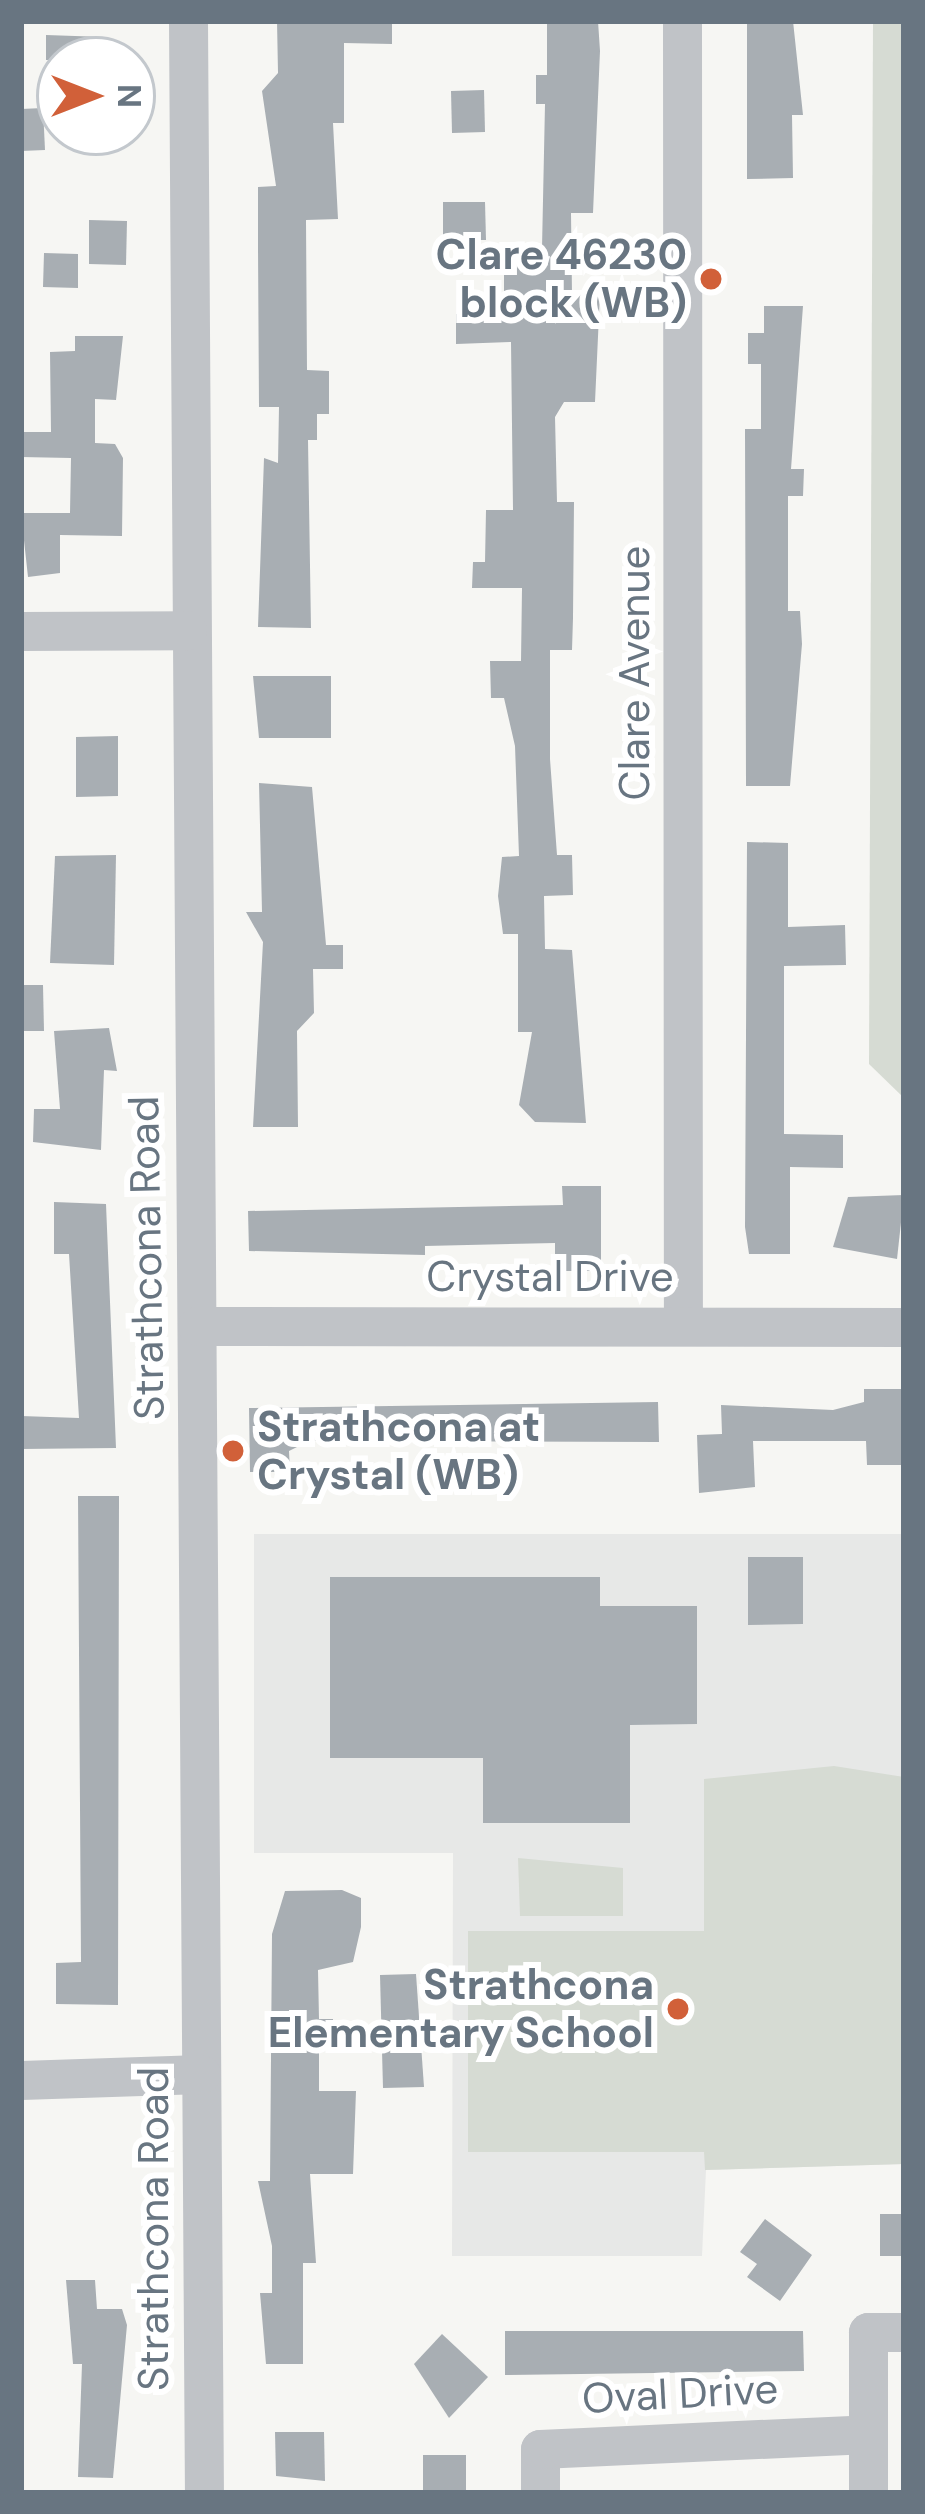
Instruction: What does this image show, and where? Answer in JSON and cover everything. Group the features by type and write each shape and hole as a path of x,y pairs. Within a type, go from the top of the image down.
{"street":[{"name":"Strathcona Road","path":"188,21 187,630 197,1326 204,2493"},
{"name":"Clare Avenue","path":"682,21 683,1325"},
{"path":"21,631 187,630"},
{"name":"Crystal Drive","path":"197,1326 904,1327"},
{"path":"21,2080 201,2074"},
{"path":"868,2493 868,2332 904,2332"},
{"name":"Oval Drive","path":"540,2493 540,2449 868,2434"}],"shaded area":[{"path":"873,21 904,21 904,1098 869,1064"},
{"name":"Strathcona Elementary School","path":"254,1534 904,1534 904,2164 706,2170 702,2256 452,2256 453,1853 254,1853"},
{"path":"834,1766 904,1777 904,2164 705,2170 704,2152 468,2152 468,1931 704,1931 704,1779"},
{"path":"518,1858 623,1868 623,1916 520,1916"}],"building":[{"path":"277,21 392,21 392,44 344,43 344,123 333,123 338,219 306,220 307,370 329,371 329,414 317,414 317,440 308,440 311,628 258,627 264,458 278,463 279,407 259,407 258,248 258,187 276,186 262,91 278,73"},
{"path":"547,21 598,21 600,51 593,213 571,213 572,294 600,293 595,402 564,402 555,417 557,502 574,502 573,618 572,650 550,650 550,759 557,855 572,855 573,895 544,896 545,949 572,950 586,1123 535,1122 519,1105 532,1032 518,1032 518,934 503,934 498,896 502,857 519,856 515,746 504,698 491,698 490,661 521,661 522,588 472,588 473,562 485,562 486,510 513,510 511,342 456,344 456,314 504,314 504,248 542,248 545,104 536,104 536,75 547,75"},
{"path":"747,21 793,21 803,115 792,115 793,178 747,179"},
{"path":"484,90 485,132 452,133 451,91"},
{"path":"36,108 36,150 21,151 21,109"},
{"path":"443,202 485,202 486,240 443,240"},
{"path":"89,220 127,221 126,265 89,264"},
{"path":"44,253 78,254 78,288 43,287"},
{"path":"764,306 803,306 791,469 804,469 803,496 788,496 788,611 800,611 802,644 790,786 746,786 745,429 761,429 761,364 748,364 748,333 764,333"},
{"path":"75,336 123,336 116,400 95,399 95,443 115,444 123,458 122,536 60,535 60,573 28,577 21,513 70,513 71,458 21,457 21,432 51,432 50,352 75,351"},
{"path":"253,676 331,676 331,738 259,738"},
{"path":"118,736 118,796 76,797 76,737"},
{"path":"259,783 312,787 326,945 343,945 343,969 313,969 314,1013 297,1031 298,1127 253,1127 263,942 246,912 262,912"},
{"path":"747,842 788,843 788,927 845,925 846,965 784,966 784,1134 843,1135 843,1168 790,1167 790,1254 749,1254 745,1227"},
{"path":"116,855 114,965 50,963 55,856"},
{"path":"21,985 43,985 44,1031 21,1031"},
{"path":"109,1028 117,1071 104,1070 101,1150 33,1142 34,1109 60,1109 54,1031"},
{"path":"562,1186 601,1186 601,1271 555,1271 555,1243 425,1246 425,1255 249,1251 248,1211 563,1205"},
{"path":"904,1195 897,1259 833,1247 848,1197"},
{"path":"54,1202 106,1204 116,1448 21,1449 21,1416 79,1418 69,1254 54,1254"},
{"path":"864,1389 901,1389 904,1465 867,1465 866,1441 753,1441 755,1487 699,1493 697,1435 722,1434 721,1405 833,1410 864,1402"},
{"path":"658,1402 659,1442 309,1441 289,1451 290,1472 250,1472 249,1408"},
{"path":"78,1496 119,1496 118,2005 56,2004 56,1963 81,1962"},
{"path":"748,1557 803,1557 803,1624 748,1625"},
{"path":"330,1577 600,1577 600,1606 697,1606 697,1724 630,1725 630,1823 483,1823 483,1758 330,1758"},
{"path":"342,1890 361,1898 361,1927 353,1962 318,1970 319,2019 333,2019 333,2045 319,2046 319,2091 356,2091 353,2174 310,2174 316,2263 303,2263 303,2364 266,2364 260,2293 272,2293 272,2246 258,2181 270,2181 272,1934 285,1891"},
{"path":"416,1974 424,2087 383,2088 380,1975"},
{"path":"880,2214 904,2214 904,2256 880,2256"},
{"path":"765,2219 812,2255 780,2301 747,2277 757,2264 740,2252"},
{"path":"66,2280 95,2280 97,2309 122,2309 127,2325 113,2478 78,2477 82,2364 73,2364"},
{"path":"505,2331 803,2331 804,2371 505,2375"},
{"path":"442,2334 488,2377 449,2418 414,2364"},
{"path":"275,2432 324,2432 325,2481 276,2476"},
{"path":"423,2455 466,2455 466,2493 423,2493"}],"place":[{"name":"Clare 46230 block (WB)","path":"711,279"},
{"name":"Strathcona at Crystal (WB)","path":"233,1451"},
{"name":"Strathcona Elementary School","path":"678,2009"}]}
